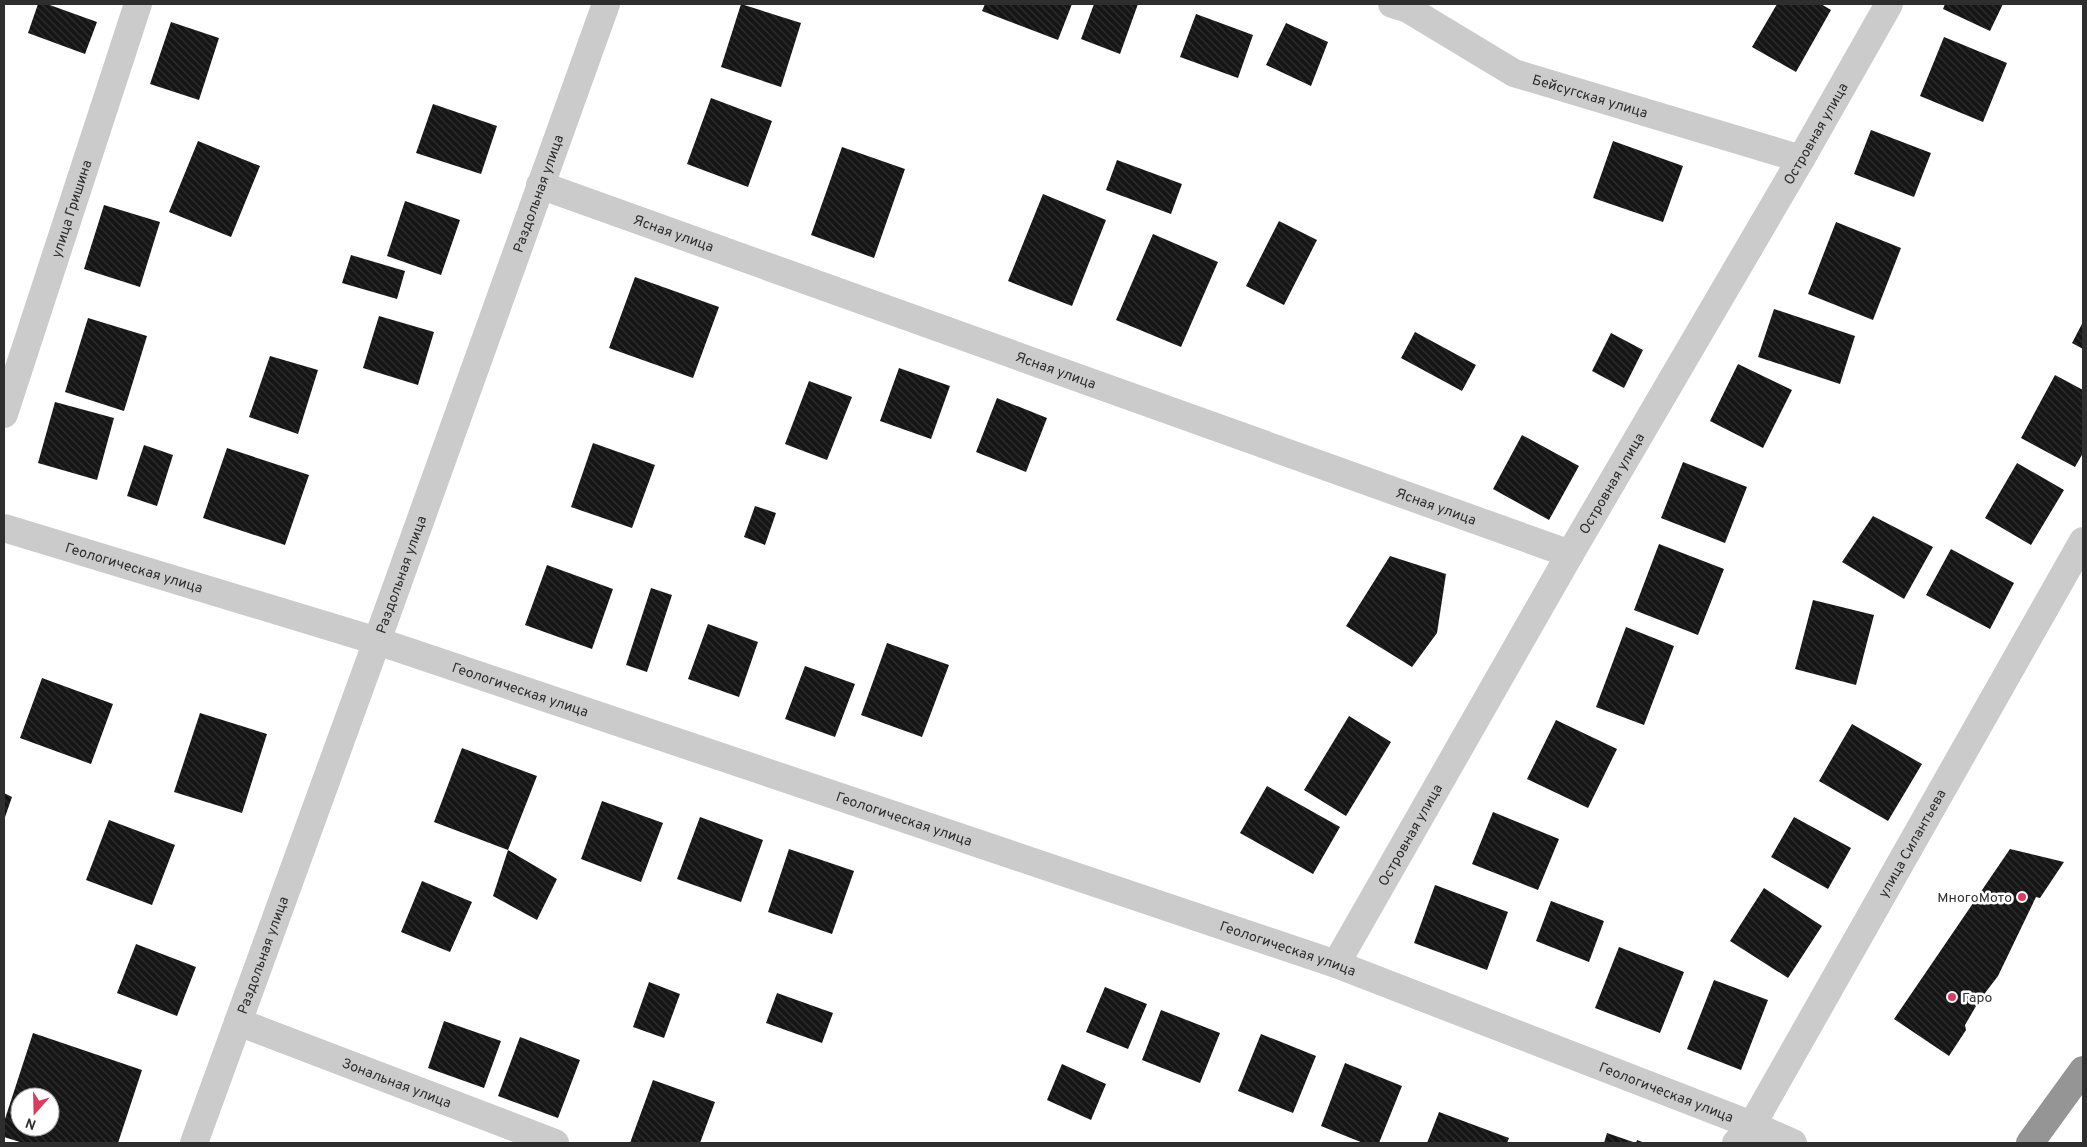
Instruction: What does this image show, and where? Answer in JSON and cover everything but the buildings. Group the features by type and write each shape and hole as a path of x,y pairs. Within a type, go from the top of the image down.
{"highway":[{"path":"2030,1143 2083,1070"}],"street":[{"name":"улица Гришина","path":"4,414 138,4"},
{"name":"Раздольная улица","path":"194,1143 606,4"},
{"name":"Бейсугская улица","path":"1392,4 1408,9 1514,73 1802,159"},
{"name":"Островная улица","path":"1336,964 1570,554 1802,159 1889,4"},
{"name":"Ясная улица","path":"540,185 1570,554"},
{"name":"Геологическая улица","path":"4,528 377,641 1336,964 1744,1134 1793,1143"},
{"name":"улица Силантьева","path":"1744,1134 2083,541"},
{"name":"Зональная улица","path":"238,1022 555,1143"}],"place":[{"name":"МногоМото","path":"2022,897"},
{"name":"Гаро","path":"1952,997"}]}
